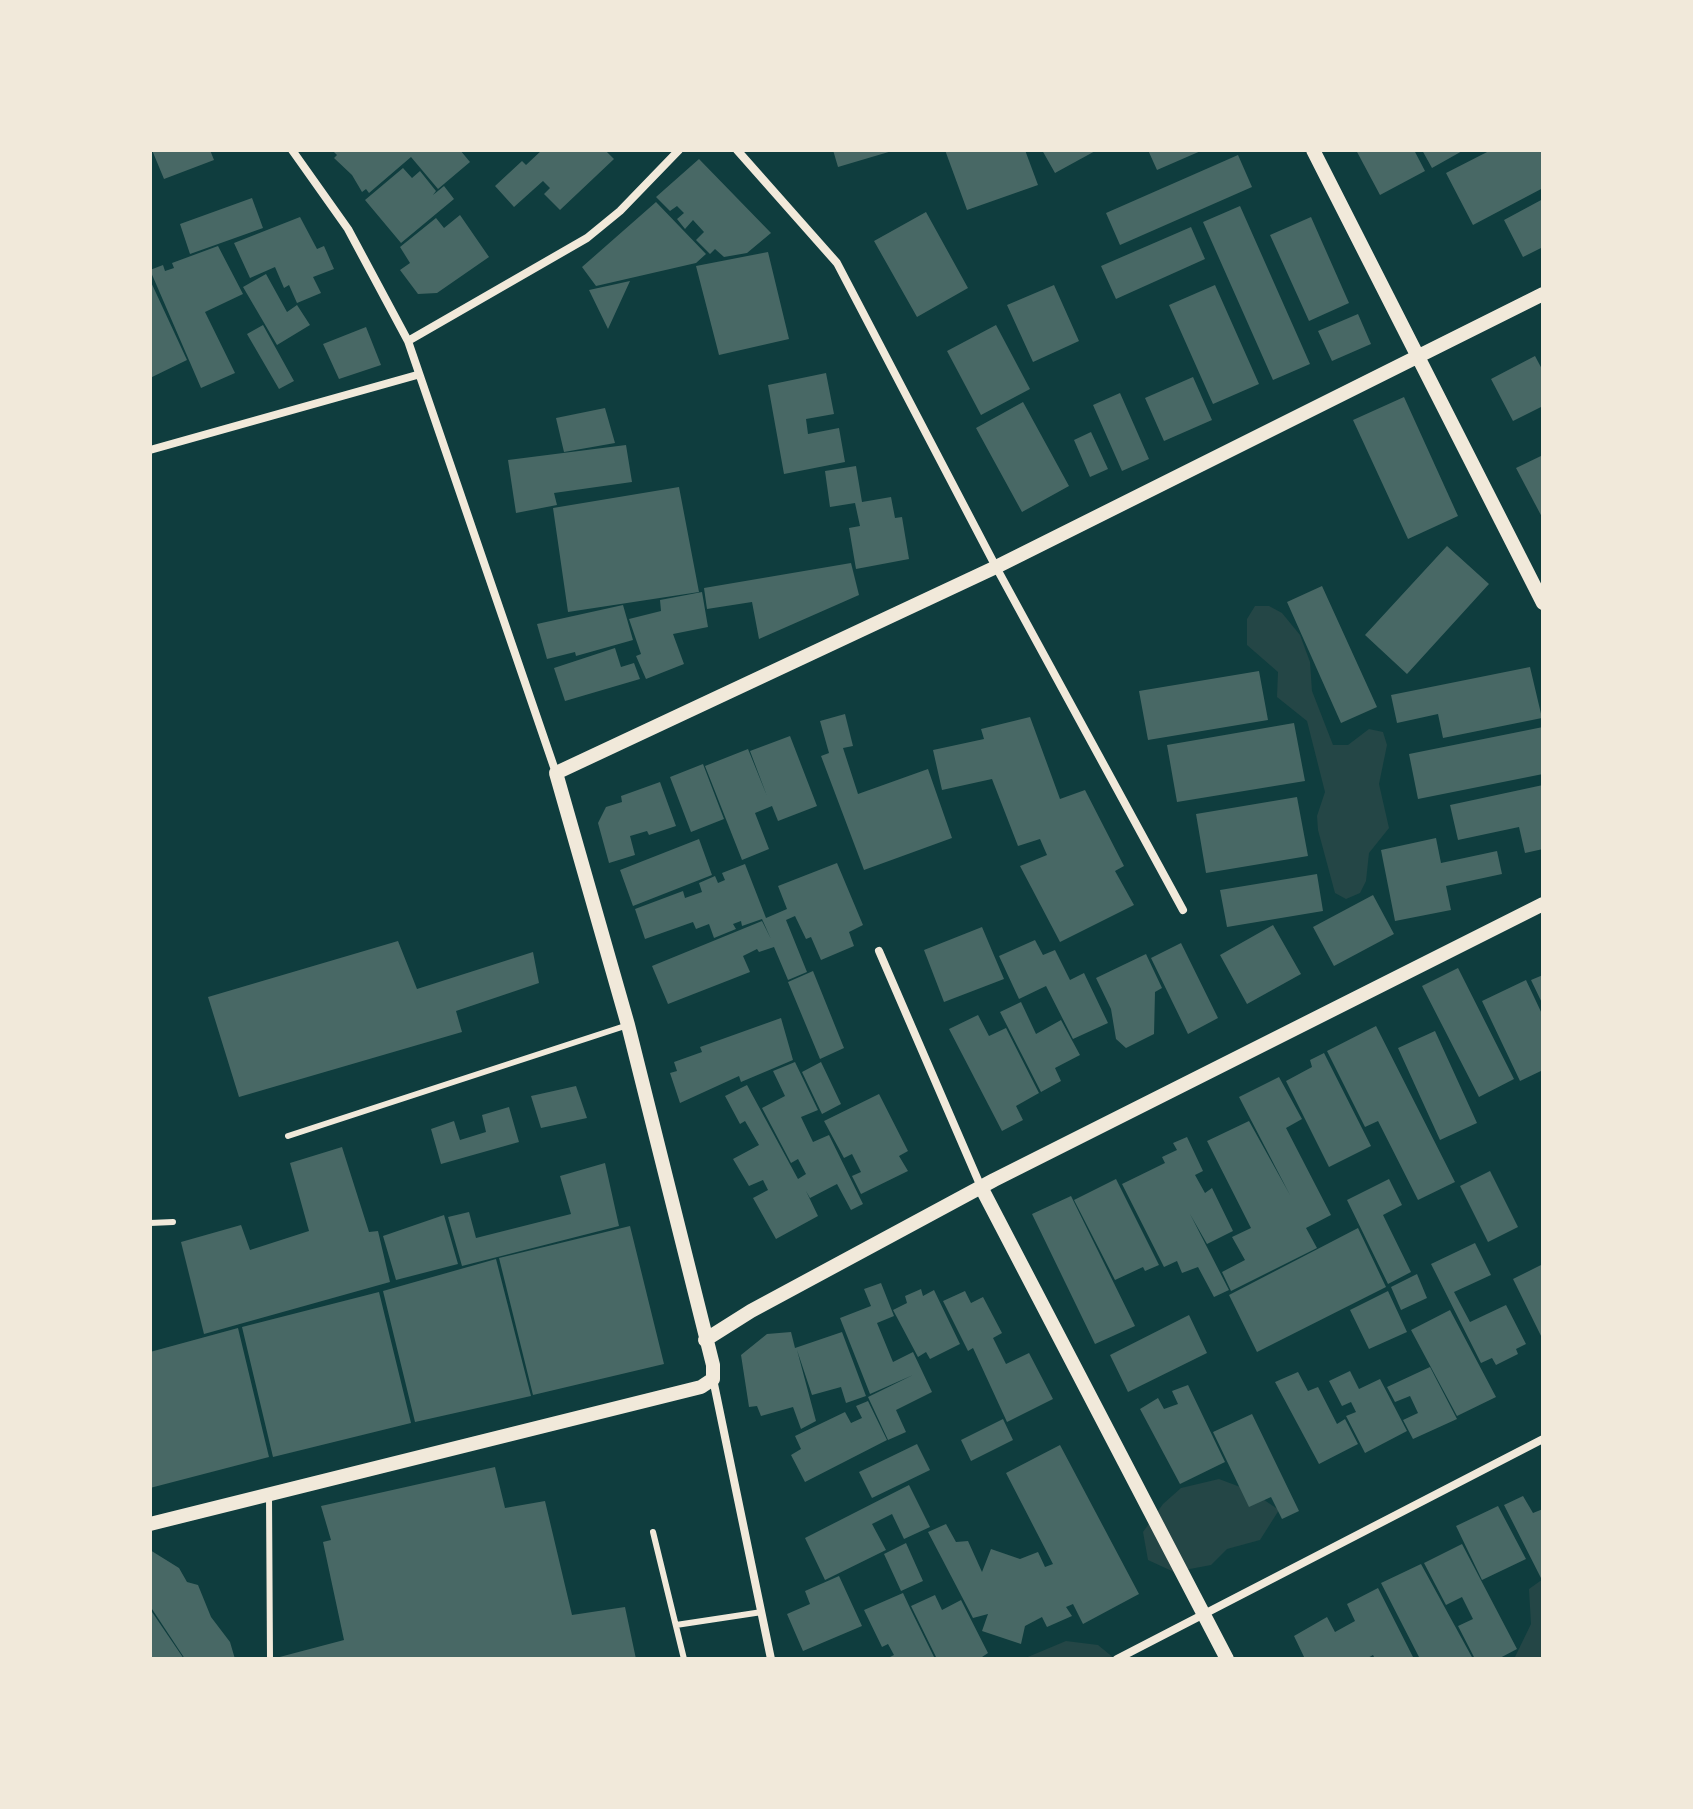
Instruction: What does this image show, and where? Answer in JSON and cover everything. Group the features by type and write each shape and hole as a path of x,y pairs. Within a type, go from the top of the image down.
{"street":[{"path":"292,150 348,229 408,341 417,375 556,773 628,1025 705,1340 771,1659"},
{"path":"408,341 587,238 620,211 679,150"},
{"path":"737,150 837,263 996,567 1183,910"},
{"path":"1313,150 1543,603"},
{"path":"556,773 996,567 1543,294"},
{"path":"150,450 417,375"},
{"path":"705,1340 751,1311 981,1187 1543,904"},
{"path":"879,951 981,1187 1227,1659"},
{"path":"150,1524 701,1387 713,1379"},
{"path":"1117,1659 1543,1439"}],"lane":[{"path":"288,1136 628,1025"},
{"path":"150,1223 173,1222"},
{"path":"269,1496 270,1659"},
{"path":"653,1532 684,1659"},
{"path":"676,1625 762,1612"}],"shaded area":[{"path":"1255,606 1269,606 1282,613 1300,635 1310,662 1312,691 1333,745 1348,745 1369,729 1383,732 1387,745 1379,784 1389,828 1369,853 1366,881 1360,893 1346,899 1335,893 1318,830 1317,816 1325,792 1307,721 1277,697 1278,672 1247,645 1247,619"},
{"path":"1219,1479 1251,1491 1279,1510 1260,1540 1227,1549 1211,1565 1174,1572 1148,1560 1143,1532 1163,1504 1181,1488"},
{"path":"1543,1579 1543,1659 1514,1659 1531,1624 1529,1589"},
{"path":"1066,1641 1098,1645 1115,1659 1023,1659"}],"building":[{"path":"152,150 210,150 214,160 164,179"},
{"path":"332,150 460,150 470,162 438,189 411,157 369,193 366,189 362,192 352,175 334,158 337,155"},
{"path":"542,150 605,150 614,159 560,210 544,194 550,188 543,181 514,207 495,186 522,161 526,165"},
{"path":"833,150 892,150 892,151 838,167"},
{"path":"945,150 1025,150 1038,185 967,210"},
{"path":"1042,150 1097,150 1055,173"},
{"path":"1148,150 1203,150 1157,170"},
{"path":"1356,150 1414,150 1425,171 1380,195"},
{"path":"1422,150 1464,150 1432,168"},
{"path":"1491,150 1543,150 1543,188 1473,225 1446,173"},
{"path":"1238,155 1252,187 1120,245 1106,213"},
{"path":"699,159 771,233 747,253 724,257 715,249 710,254 696,240 704,232 693,220 685,229 677,219 684,213 677,206 670,211 656,197"},
{"path":"403,168 412,178 420,171 436,191 433,195 444,186 454,199 401,243 365,200"},
{"path":"252,198 263,228 190,254 180,224"},
{"path":"1543,199 1543,247 1523,257 1504,220"},
{"path":"656,202 706,254 696,263 596,286 582,267"},
{"path":"1240,206 1310,364 1273,380 1203,222"},
{"path":"926,212 968,288 917,317 874,241"},
{"path":"460,215 489,257 437,293 418,294 400,270 410,263 400,247 436,218 444,228"},
{"path":"300,217 317,249 324,246 334,269 313,277 321,293 297,303 289,285 284,288 275,267 250,278 234,243"},
{"path":"1311,217 1349,303 1309,321 1270,235"},
{"path":"1191,227 1205,259 1116,299 1101,266"},
{"path":"218,246 243,294 205,312 235,373 201,388 150,270 163,265 165,271 174,268 172,263"},
{"path":"768,252 789,339 719,355 696,266"},
{"path":"266,274 287,312 297,305 310,325 277,345 243,287"},
{"path":"150,280 187,360 150,378"},
{"path":"630,281 608,329 589,290"},
{"path":"1054,285 1079,341 1033,362 1007,305"},
{"path":"1215,285 1259,384 1213,404 1169,305"},
{"path":"1358,314 1371,344 1332,361 1318,331"},
{"path":"263,325 294,381 279,389 247,334"},
{"path":"996,325 1030,389 981,415 947,351"},
{"path":"366,327 381,365 339,379 323,344"},
{"path":"1535,356 1543,371 1543,411 1541,407 1513,421 1491,379"},
{"path":"826,373 834,414 806,419 808,434 839,428 845,462 784,474 768,385"},
{"path":"1193,377 1212,420 1164,441 1145,398"},
{"path":"1120,393 1149,459 1122,471 1093,405"},
{"path":"1404,397 1458,516 1408,539 1353,420"},
{"path":"1023,402 1069,486 1022,512 976,428"},
{"path":"605,408 615,443 564,452 556,418"},
{"path":"1091,432 1108,469 1090,477 1074,440"},
{"path":"626,445 632,482 554,493 557,505 516,513 508,460"},
{"path":"1543,455 1543,519 1516,468"},
{"path":"856,466 862,502 891,497 895,518 902,517 909,559 856,569 849,528 860,526 855,503 830,507 825,471"},
{"path":"679,487 699,592 568,612 553,508"},
{"path":"1447,546 1489,584 1407,674 1365,635"},
{"path":"851,563 859,595 759,639 752,602 707,609 704,588"},
{"path":"1322,586 1377,707 1341,723 1287,602"},
{"path":"702,592 708,627 673,634 684,664 646,679 636,656 641,654 629,619 661,611 660,600"},
{"path":"623,605 633,640 576,656 575,652 547,659 537,624"},
{"path":"615,648 621,667 634,663 640,679 565,701 554,668"},
{"path":"1530,667 1542,718 1443,738 1438,714 1397,723 1391,695"},
{"path":"1259,671 1268,720 1148,740 1139,691"},
{"path":"845,714 853,746 843,748 858,794 928,769 952,838 864,870 821,756 829,753 820,721"},
{"path":"1030,717 1060,799 1085,790 1124,866 1115,871 1134,905 1060,942 1020,866 1047,855 1040,839 1018,846 992,779 942,790 933,750 984,739 981,729"},
{"path":"1294,723 1305,781 1177,802 1167,745"},
{"path":"1543,727 1543,774 1418,799 1409,754"},
{"path":"790,736 817,806 778,821 772,806 755,813 769,849 742,860 705,766 748,749 767,796 750,751"},
{"path":"703,764 724,819 691,832 670,777"},
{"path":"660,782 676,826 649,835 647,831 630,836 635,855 609,863 598,823 606,807 622,802 621,796"},
{"path":"1543,785 1543,849 1525,853 1519,827 1458,840 1450,805"},
{"path":"1297,797 1308,856 1206,873 1196,814"},
{"path":"1436,838 1441,863 1497,851 1502,874 1446,886 1451,910 1395,921 1381,850"},
{"path":"699,839 712,875 633,906 620,870"},
{"path":"837,863 863,925 849,932 854,946 821,960 811,937 806,939 795,916 786,920 807,972 788,980 774,947 759,952 757,949 743,956 750,972 668,1004 652,966 762,921 771,939 762,919 742,926 741,921 733,924 736,929 714,938 709,924 696,929 693,922 645,939 635,909 683,891 685,898 702,892 699,883 715,876 718,883 725,880 722,873 745,864 766,918 787,909 778,886"},
{"path":"1317,874 1323,911 1227,927 1220,890"},
{"path":"1373,895 1394,934 1334,966 1313,927"},
{"path":"1273,925 1301,974 1247,1004 1220,955"},
{"path":"982,927 1004,979 944,1002 924,950"},
{"path":"1035,940 1043,955 1055,950 1070,980 1084,973 1108,1023 1073,1039 1046,986 1019,999 999,956"},
{"path":"398,941 417,989 533,952 539,983 456,1011 462,1032 239,1097 208,997"},
{"path":"1181,943 1218,1018 1188,1034 1151,958"},
{"path":"1146,954 1162,988 1155,992 1154,1034 1126,1048 1116,1039 1111,1009 1096,978"},
{"path":"1458,968 1514,1079 1479,1097 1422,986"},
{"path":"813,971 844,1048 820,1059 788,982"},
{"path":"1543,975 1543,1005 1531,980"},
{"path":"1526,980 1543,1016 1543,1070 1520,1081 1482,1001"},
{"path":"1021,1002 1036,1034 1061,1020 1080,1055 1055,1068 1061,1081 1041,1092 1000,1012"},
{"path":"978,1015 989,1036 1006,1028 1039,1093 1016,1106 1023,1120 1002,1131 949,1029"},
{"path":"781,1018 793,1060 741,1082 739,1076 680,1103 670,1073 677,1071 674,1062 702,1052 700,1047"},
{"path":"1376,1026 1455,1182 1418,1200 1378,1121 1365,1127 1327,1051"},
{"path":"1435,1031 1477,1123 1440,1140 1398,1048"},
{"path":"1324,1053 1371,1146 1329,1167 1286,1081 1312,1067 1310,1060"},
{"path":"795,1062 818,1110 801,1117 813,1142 829,1135 863,1204 851,1210 837,1184 810,1198 806,1191 818,1216 776,1239 753,1198 768,1190 763,1180 749,1186 733,1159 759,1145 745,1121 740,1124 725,1096 747,1085 798,1179 806,1174 798,1159 791,1163 762,1108 785,1096 773,1071"},
{"path":"821,1062 841,1104 822,1114 802,1072"},
{"path":"1279,1077 1302,1119 1286,1128 1331,1215 1306,1228 1317,1248 1231,1291 1222,1272 1245,1260 1232,1237 1251,1228 1207,1141 1249,1121 1290,1195 1239,1097"},
{"path":"576,1086 587,1118 541,1128 531,1096"},
{"path":"879,1094 908,1151 899,1156 908,1171 861,1194 852,1176 861,1172 852,1154 844,1158 824,1121"},
{"path":"509,1107 519,1142 441,1164 431,1129 454,1121 460,1140 486,1132 482,1115"},
{"path":"1187,1137 1203,1171 1195,1175 1205,1193 1212,1188 1233,1231 1207,1244 1190,1214 1229,1290 1214,1297 1198,1267 1182,1273 1177,1261 1164,1267 1122,1184 1165,1163 1162,1157 1177,1150 1173,1143"},
{"path":"342,1147 369,1232 378,1231 390,1282 204,1334 181,1242 241,1225 250,1250 309,1231 290,1163"},
{"path":"605,1163 619,1226 462,1266 448,1217 469,1212 476,1238 571,1214 560,1176"},
{"path":"1490,1171 1518,1227 1488,1242 1460,1186"},
{"path":"1116,1179 1159,1265 1145,1271 1143,1267 1115,1280 1074,1200"},
{"path":"1389,1179 1402,1205 1383,1215 1411,1272 1388,1284 1347,1200"},
{"path":"1071,1196 1135,1326 1095,1344 1032,1214"},
{"path":"444,1215 458,1264 396,1280 383,1236"},
{"path":"630,1226 664,1364 533,1395 499,1258"},
{"path":"1358,1228 1386,1287 1257,1352 1229,1295"},
{"path":"1475,1243 1491,1275 1454,1292 1470,1322 1506,1305 1526,1344 1516,1349 1518,1354 1496,1365 1492,1358 1481,1363 1431,1264"},
{"path":"496,1259 531,1396 415,1422 383,1291"},
{"path":"1543,1264 1543,1340 1513,1279"},
{"path":"1417,1274 1427,1298 1401,1310 1391,1287"},
{"path":"881,1283 894,1316 877,1323 893,1362 913,1352 932,1392 896,1410 906,1432 888,1440 868,1397 913,1375 870,1394 840,1318 871,1306 864,1289"},
{"path":"921,1289 923,1296 934,1290 960,1344 930,1359 926,1352 918,1357 893,1310 907,1303 905,1296"},
{"path":"965,1291 971,1303 983,1297 1002,1333 993,1338 1006,1364 1029,1353 1053,1399 1007,1422 973,1348 968,1351 943,1301"},
{"path":"1388,1291 1407,1332 1369,1349 1350,1310"},
{"path":"379,1292 411,1423 273,1457 242,1327"},
{"path":"1450,1310 1496,1397 1457,1416 1411,1330"},
{"path":"1189,1315 1207,1353 1128,1392 1110,1355"},
{"path":"238,1328 269,1457 150,1488 150,1352"},
{"path":"791,1332 795,1348 842,1332 866,1396 846,1403 841,1387 812,1395 797,1350 816,1421 801,1429 793,1407 761,1416 757,1406 749,1407 741,1355 767,1334"},
{"path":"1430,1367 1457,1419 1413,1439 1403,1420 1418,1413 1410,1396 1395,1402 1387,1387"},
{"path":"1350,1371 1359,1389 1380,1379 1407,1431 1365,1453 1346,1416 1356,1412 1351,1402 1342,1406 1329,1381"},
{"path":"1298,1372 1308,1391 1318,1387 1337,1424 1345,1419 1358,1444 1319,1464 1275,1382"},
{"path":"1188,1385 1225,1462 1180,1484 1140,1409 1158,1398 1164,1409 1178,1404 1172,1391"},
{"path":"868,1401 887,1440 805,1482 791,1455 801,1449 795,1436 845,1412 851,1423 862,1418 856,1406"},
{"path":"1252,1414 1299,1511 1282,1519 1271,1497 1249,1507 1213,1432"},
{"path":"1003,1419 1013,1440 971,1461 961,1440"},
{"path":"917,1444 930,1470 872,1498 859,1472"},
{"path":"1060,1445 1139,1594 1083,1624 1073,1604 1066,1607 1072,1616 1047,1627 1042,1617 1025,1626 1021,1644 982,1631 988,1614 973,1618 928,1532 946,1524 956,1542 968,1541 982,1572 991,1549 1020,1559 1038,1552 1045,1567 1053,1564 1006,1473"},
{"path":"495,1467 505,1508 545,1501 572,1615 625,1607 636,1659 272,1659 344,1640 323,1542 331,1540 321,1506"},
{"path":"909,1485 930,1527 904,1539 892,1514 872,1524 886,1550 825,1580 805,1538"},
{"path":"1523,1496 1533,1513 1543,1509 1543,1582 1504,1505"},
{"path":"1498,1506 1526,1559 1482,1580 1456,1526"},
{"path":"906,1543 923,1581 901,1591 884,1554"},
{"path":"1462,1544 1517,1649 1498,1659 1475,1659 1458,1626 1473,1619 1462,1597 1446,1605 1424,1563"},
{"path":"150,1550 179,1568 187,1582 198,1585 211,1617 230,1642 235,1659 185,1659 150,1606"},
{"path":"1421,1564 1473,1659 1420,1659 1381,1583"},
{"path":"839,1576 862,1626 803,1651 787,1614 810,1604 805,1591"},
{"path":"1378,1588 1414,1659 1375,1659 1373,1655 1366,1659 1305,1659 1294,1636 1327,1617 1335,1632 1355,1621 1347,1604"},
{"path":"903,1593 935,1659 886,1659 894,1655 888,1644 882,1647 864,1610"},
{"path":"935,1595 942,1610 961,1600 988,1653 979,1659 937,1659 911,1606"},
{"path":"150,1609 184,1659 150,1659"}]}
